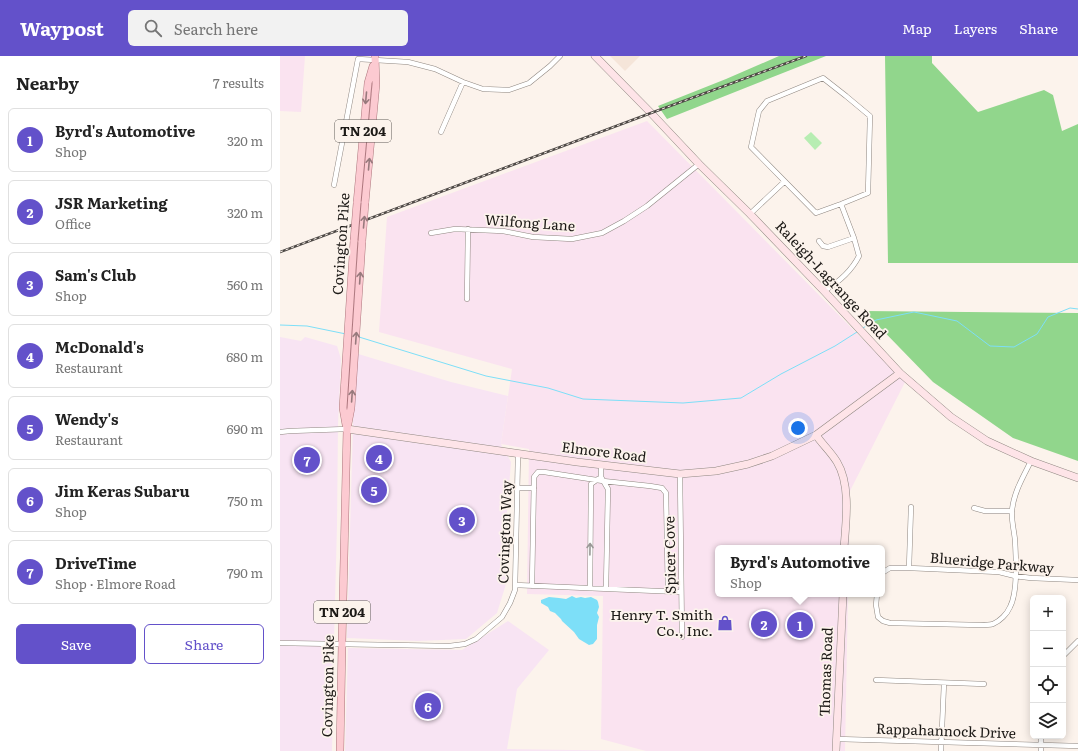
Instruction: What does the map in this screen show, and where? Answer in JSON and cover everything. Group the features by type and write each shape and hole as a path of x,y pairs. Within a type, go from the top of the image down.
{"main road":[{"name":"Covington Pike","path":"340,751 347,430 351,408 357,315 357,203 368,83 375,58"},
{"name":"Covington Pike","path":"347,430 343,408 349,313 358,240 365,203 376,84 375,58"}],"street":[{"path":"334,185 358,59 375,58 408,62 435,69 483,90 509,90 529,83 560,56"},
{"name":"Raleigh-Lagrange Road","path":"595,56 699,164 750,214 900,372 951,417 987,441 1031,461 1078,478"},
{"path":"823,78 870,116 868,193 841,204 816,213 751,148 759,111 767,102 823,78"},
{"path":"441,132 463,82"},
{"name":"Wilfong Lane","path":"431,233 455,229 468,229 503,231 533,237 572,239 602,233 647,206 699,164"},
{"path":"750,214 784,182"},
{"path":"824,291 850,272 859,256 841,204"},
{"path":"467,299 468,229"},
{"path":"819,242 823,246 828,247 854,238"},
{"name":"Elmore Road","path":"280,432 347,430 518,454 680,474 716,471 748,464 772,456 816,435 900,372"},
{"path":"816,435 837,462 842,475 847,495 844,545"},
{"name":"Covington Way","path":"280,643 449,646 465,644 473,641 502,617 515,590 518,454"},
{"path":"877,597 876,605 878,617 883,621 980,625 993,624 1003,618 1011,606 1014,591 1015,542 1012,511 1014,497 1019,483 1031,461"},
{"path":"602,464 600,479 608,489 606,589"},
{"path":"532,586 534,477 538,472 544,472 662,488 666,493 668,592"},
{"name":"Spicer Cove","path":"680,474 682,637"},
{"path":"590,588 591,484 600,479"},
{"path":"518,488 534,488"},
{"path":"909,568 911,507"},
{"path":"974,508 1012,511"},
{"name":"Blueridge Parkway","path":"885,571 890,568 909,568 999,572 1031,578 1078,580"},
{"path":"515,585 681,592"},
{"name":"Thomas Road","path":"836,751 842,597"},
{"path":"1066,653 1078,640"},
{"path":"876,680 984,684"},
{"path":"941,751 944,683"},
{"name":"Rappahannock Drive","path":"836,739 1078,746"},
{"path":"1041,739 1041,751"}],"shaded area":[{"path":"280,56 305,56 301,112 280,111"},
{"path":"610,56 640,56 625,71"},
{"path":"647,121 905,382 850,491 849,545 715,545 715,597 848,597 845,751 646,751 601,739 603,596 527,594 529,449 501,444 512,369 379,332 387,217"},
{"path":"280,337 301,341 305,337 337,346 341,359 338,425 332,751 280,751"},
{"path":"355,353 451,382 508,396 501,444 511,462 504,548 506,584 497,613 466,639 418,641 347,638"},
{"path":"508,621 549,650 517,689 507,749 638,751 345,751 348,648 462,650"}],"green space":[{"path":"779,56 826,56 667,119 658,106 726,79"},
{"path":"885,56 932,56 932,63 978,112 1044,90 1053,95 1062,131 1078,124 1078,263 888,263"},
{"path":"811,132 822,143 815,150 804,138"},
{"path":"864,311 1078,313 1078,461 1013,438 933,382"}],"water":[{"path":"572,596 576,598 591,597 598,602 599,607 597,613 599,617 597,625 597,639 593,644 589,645 579,639 555,613 550,611 548,607 541,603 541,600 549,597 566,599"}],"waterway":[{"path":"863,328 876,320 914,312 957,321 990,346 1014,347 1037,334 1048,317 1070,308 1078,309"},
{"path":"280,325 307,326 346,334"},
{"path":"359,337 486,376 548,388 583,399 683,403 741,398 781,374 835,346 857,332"}],"railway":[{"path":"280,252 806,56"}],"place":[{"name":"McDonald's","path":"379,458"},
{"name":"DriveTime","path":"307,460"},
{"name":"Wendy's","path":"374,490"},
{"name":"Sam's Club","path":"462,520"},
{"name":"Henry T. Smith Co., Inc.","path":"725,623"},
{"name":"JSR Marketing","path":"764,624"},
{"name":"Byrd's Automotive","path":"800,625"},
{"name":"Jim Keras Subaru","path":"428,706"}]}
